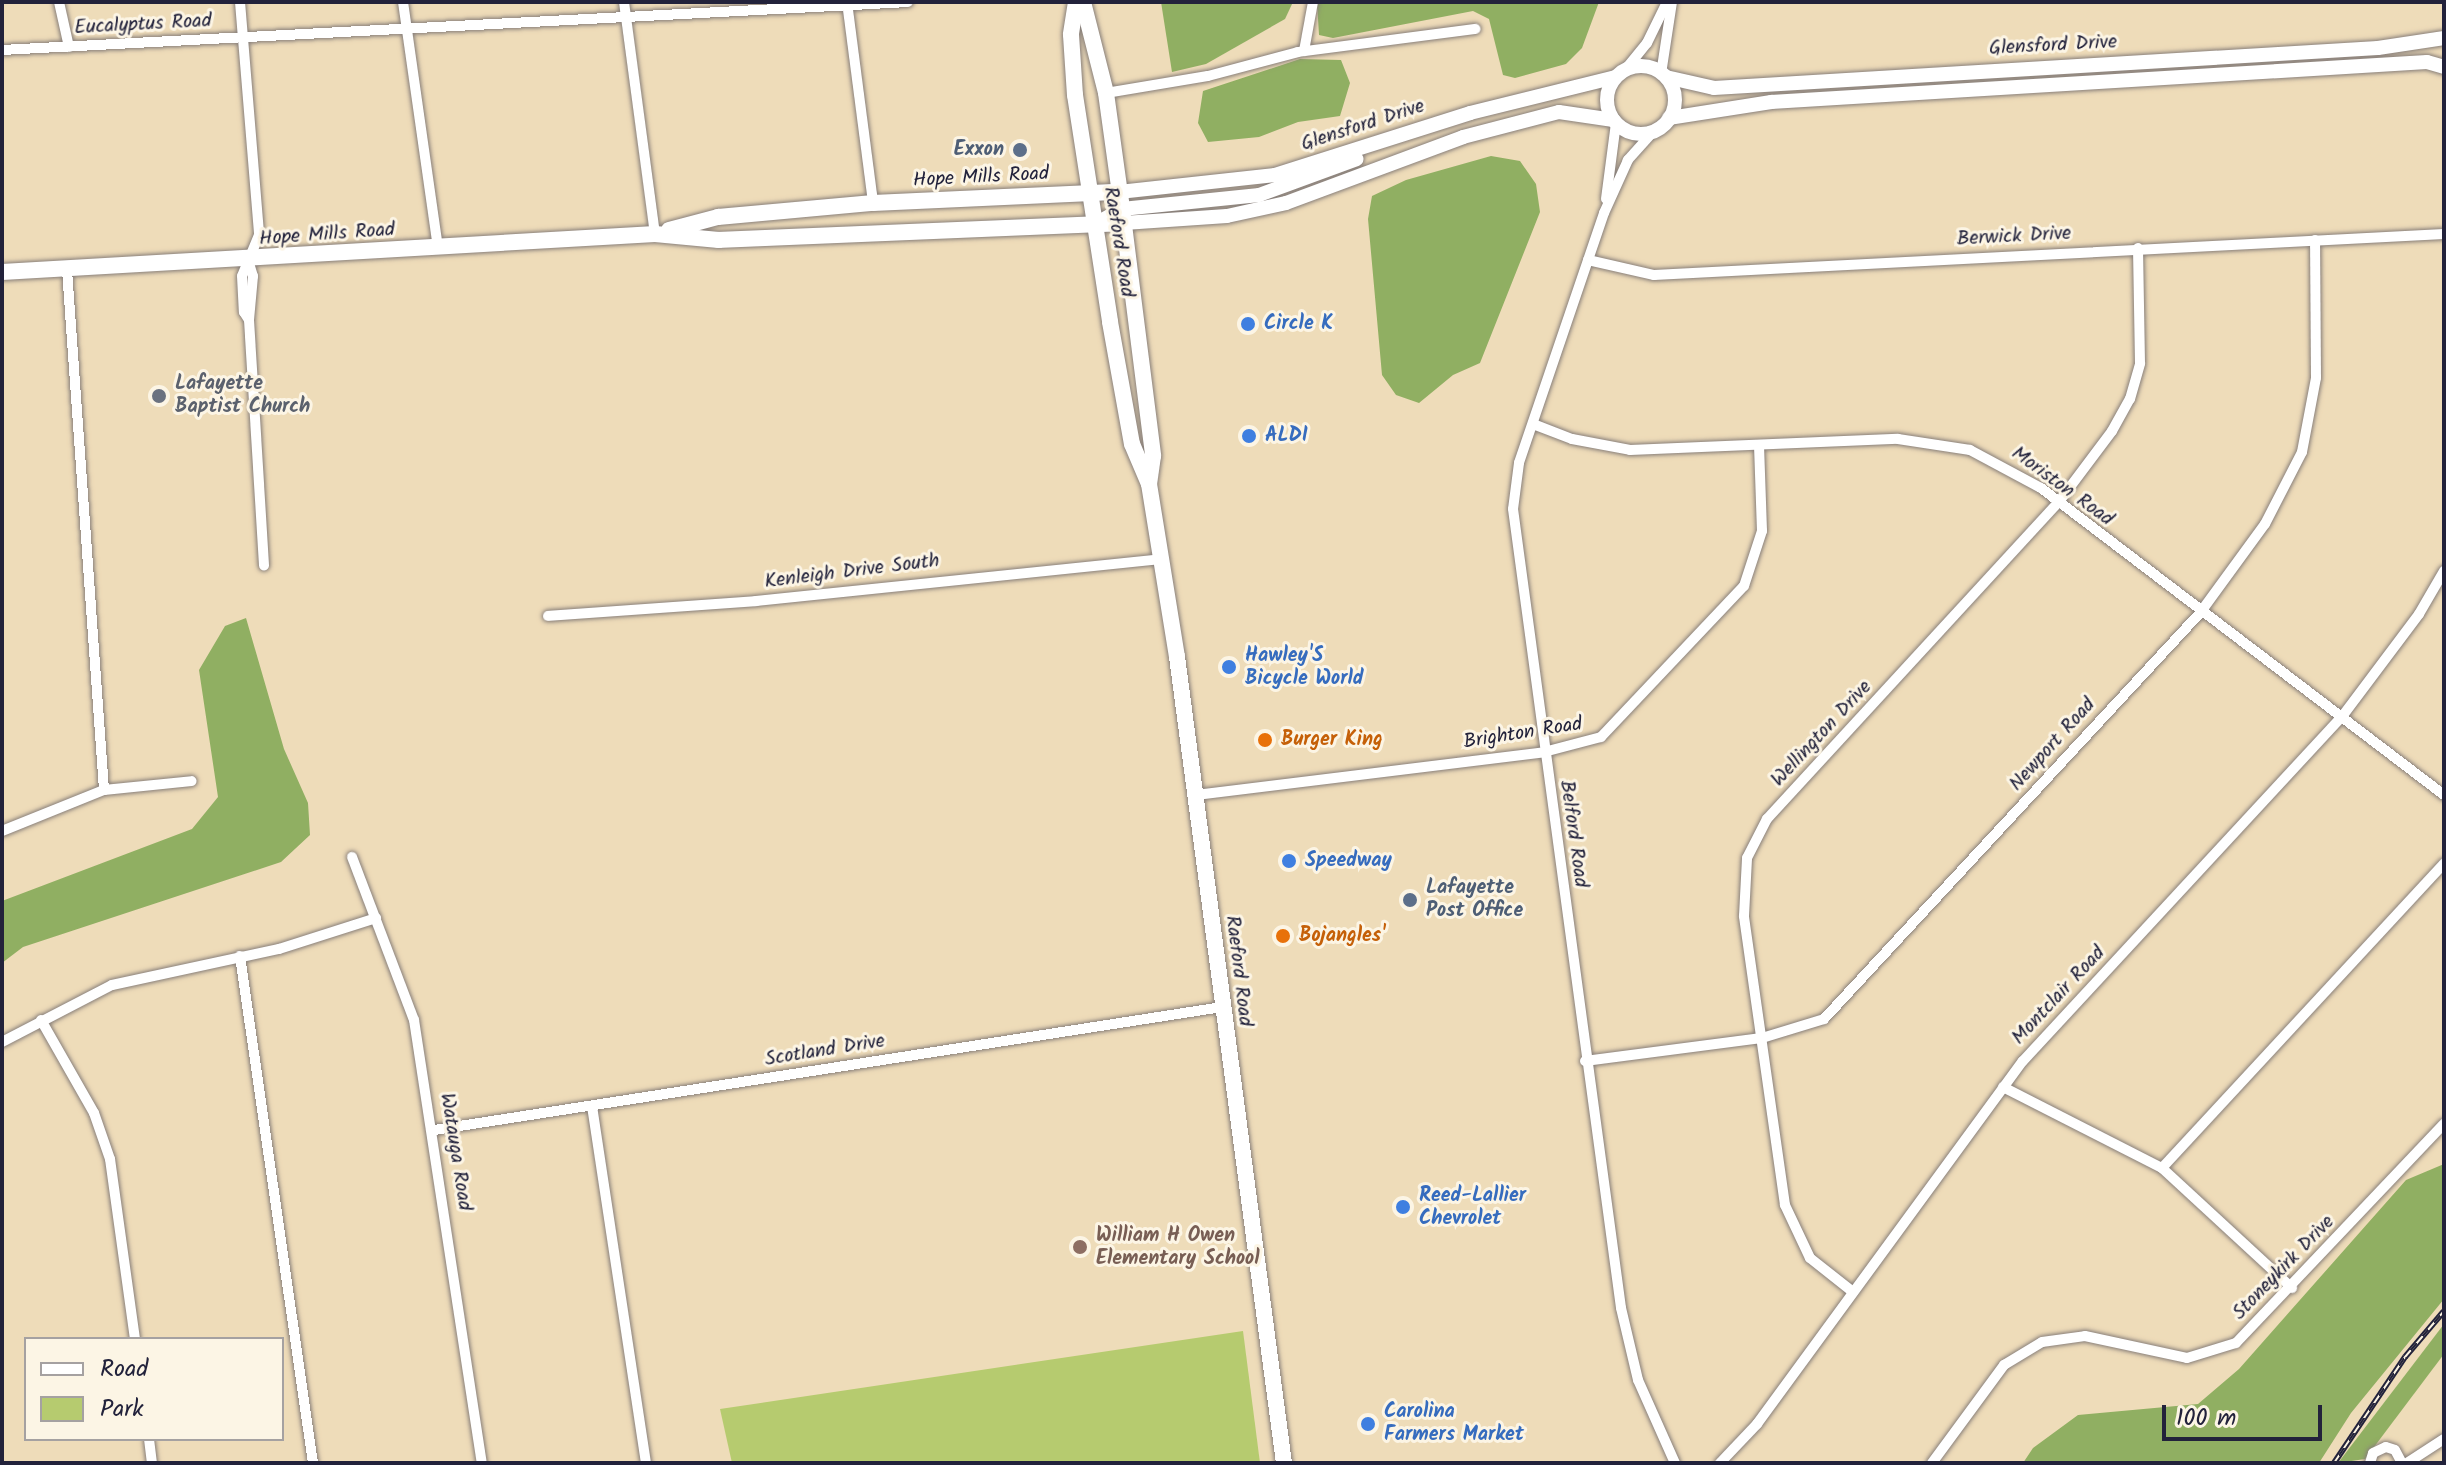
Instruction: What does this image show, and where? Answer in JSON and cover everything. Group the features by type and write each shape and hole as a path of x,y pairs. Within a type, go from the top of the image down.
{"main road":[{"name":"Raeford Road","path":"1076,2 1074,82 1132,444 1149,484 1161,559 1196,795 1284,1463"},
{"name":"Raeford Road","path":"1083,2 1106,93 1122,208 1153,456 1149,484"},
{"name":"Glensford Drive","path":"1664,76 1714,88 2378,48 2444,38"},
{"name":"Glensford Drive","path":"1669,118 1771,102 2427,62 2444,67"},
{"path":"1647,66 1664,76 1674,97 1669,118 1653,132 1631,133 1615,122 1607,98 1620,73 1647,66"},
{"name":"Glensford Drive","path":"1122,208 1259,195 1329,172 1397,139 1470,113 1620,73"},
{"name":"Glensford Drive","path":"1122,208 1227,216 1286,203 1463,137 1559,112 1615,122"},
{"name":"Hope Mills Road","path":"655,234 718,217 873,203 1090,193 1122,208"},
{"name":"Hope Mills Road","path":"2,272 655,234 719,240 1095,224 1122,208"}],"street":[{"path":"59,2 69,47"},
{"path":"240,2 246,38 259,235 242,276 248,298 264,566"},
{"path":"403,2 438,248"},
{"path":"624,2 655,234"},
{"name":"Eucalyptus Road","path":"2,50 908,2"},
{"path":"1304,51 1313,2"},
{"path":"1620,73 1647,43 1670,2"},
{"path":"1664,76 1670,2"},
{"path":"848,4 873,203"},
{"path":"1106,93 1208,76 1304,51 1476,29"},
{"name":"Belford Road","path":"1604,213 1615,122"},
{"name":"Belford Road","path":"1653,132 1628,160 1604,213 1519,463 1513,509 1585,1061 1628,1344 1650,1414 1675,1463"},
{"name":"Berwick Drive","path":"1588,260 1654,275 2444,234"},
{"name":"Newport Road","path":"1585,1061 1762,1038 1812,1025 1836,1010 2200,613 2265,524 2302,452 2316,378 2315,240"},
{"name":"Wellington Drive","path":"1853,1292 1810,1258 1789,1220 1743,894 1747,858 1759,831 2058,503 2112,431 2137,378 2141,349 2138,248"},
{"path":"67,270 104,790"},
{"name":"Moriston Road","path":"1533,424 1572,439 1630,450 1898,439 1948,444 1997,461 2058,503 2444,795"},
{"name":"Brighton Road","path":"1196,795 1544,752 1582,746 1607,732 1735,598 1750,573 1762,531 1759,446"},
{"name":"Kenleigh Drive South","path":"548,616 756,601 1161,559"},
{"name":"Montclair Road","path":"1720,1463 1757,1424 2003,1087 2341,718 2419,614 2444,571"},
{"path":"2,831 104,790 192,781"},
{"name":"Watauga Road","path":"352,857 407,991 434,1130 482,1463"},
{"path":"2162,1168 2444,864"},
{"path":"2,1042 112,985 315,940 376,918"},
{"path":"240,956 313,1463"},
{"name":"Scotland Drive","path":"434,1130 1222,1007"},
{"path":"41,1020 94,1113 110,1159 135,1337"},
{"path":"2003,1087 2162,1168 2292,1288"},
{"path":"592,1106 646,1463"},
{"name":"Stoneykirk Drive","path":"1932,1463 2004,1365 2028,1347 2085,1336 2173,1357 2202,1357 2236,1343 2292,1288 2444,1124"},
{"path":"2370,1463 2373,1453 2386,1447 2395,1450 2404,1463 2444,1439"},
{"path":"149,1441 152,1463"}],"green space":[{"path":"1161,2 1293,2 1285,19 1206,64 1172,72"},
{"path":"1317,2 1599,2 1582,48 1566,64 1515,78 1503,75 1489,19 1473,11 1333,38 1319,35"},
{"path":"1300,59 1341,60 1350,83 1340,116 1298,122 1259,137 1208,142 1198,123 1203,91"},
{"path":"1491,156 1520,161 1536,184 1540,212 1480,363 1453,375 1419,403 1396,395 1382,375 1368,219 1372,196 1406,180"},
{"path":"246,618 284,749 308,803 310,835 281,862 23,947 2,963 2,901 192,829 218,797 199,670 225,626"},
{"path":"2444,1164 2444,1299 2351,1413 2319,1463 2023,1463 2033,1448 2078,1415 2198,1404 2239,1369 2406,1180"},
{"path":"2444,1324 2444,1354 2365,1459 2338,1463"},
{"path":"1243,1331 1260,1463 732,1463 720,1409"}],"railway":[{"path":"2334,1463 2405,1357 2444,1311"}],"place":[{"name":"Exxon","path":"1020,150"},
{"name":"Circle K","path":"1248,324"},
{"name":"Lafayette Baptist Church","path":"159,396"},
{"name":"ALDI","path":"1249,436"},
{"name":"Hawley'S Bicycle World","path":"1229,667"},
{"name":"Burger King","path":"1265,740"},
{"name":"Speedway","path":"1289,861"},
{"name":"Lafayette Post Office","path":"1410,900"},
{"name":"Bojangles'","path":"1283,936"},
{"name":"Reed-Lallier Chevrolet","path":"1403,1207"},
{"name":"William H Owen Elementary School","path":"1080,1247"},
{"name":"Carolina Farmers Market","path":"1368,1424"}]}
